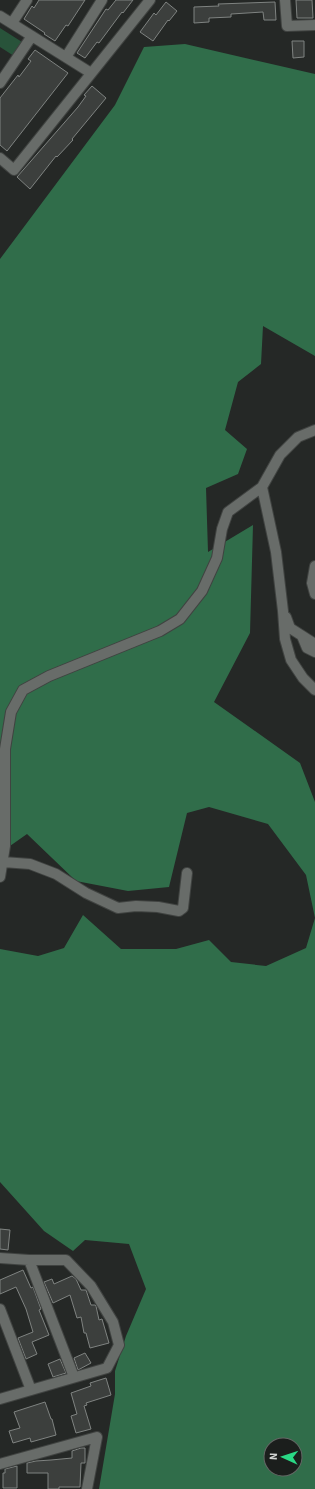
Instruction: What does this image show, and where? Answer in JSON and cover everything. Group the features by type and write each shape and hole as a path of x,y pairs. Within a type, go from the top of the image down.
{"street":[{"path":"12,23 27,0"},
{"path":"66,57 102,0"},
{"path":"0,158 14,170 150,0"},
{"path":"286,0 287,26 315,25"},
{"path":"0,16 91,73"},
{"path":"0,83 32,36"},
{"path":"0,877 5,846 5,749 11,712 23,690 49,676 160,631 180,619 202,592 217,558 222,529 228,512 262,487 280,455 298,437 315,430"},
{"path":"262,487 276,552 285,639 291,660 303,678 315,690"},
{"path":"315,566 312,583 315,594"},
{"path":"283,611 290,628 315,644"},
{"path":"302,636 307,648 315,652"},
{"path":"3,862 30,864 56,874 86,893 118,908 136,906 158,907 179,911 183,908 187,873"},
{"path":"0,1258 66,1260 92,1286 113,1322 119,1345 107,1368 0,1399"},
{"path":"29,1260 74,1377"},
{"path":"0,1309 32,1390"},
{"path":"0,1464 97,1437 87,1489"}],"green space":[{"path":"0,28 22,42 14,56 0,47"},
{"path":"185,44 315,74 315,356 263,326 261,364 238,382 225,430 247,449 238,474 206,488 208,552 253,525 250,633 214,702 300,763 315,802 315,918 306,875 268,824 209,807 187,813 169,887 128,891 76,881 27,834 0,853 0,259 115,105 144,47"},
{"path":"83,915 121,949 176,949 209,940 231,962 266,966 306,948 315,918 315,1489 99,1489 115,1394 115,1371 126,1336 146,1289 129,1244 85,1240 73,1251 44,1231 0,1182 0,949 38,956 64,948"}],"building":[{"path":"39,0 85,0 68,26 66,25 55,41 24,19 32,6 34,8"},
{"path":"116,0 133,0 99,43 97,42 85,58 77,53 106,9 108,10"},
{"path":"296,0 312,0 313,18 297,18"},
{"path":"166,2 177,11 169,21 168,20 153,41 140,32 154,13 156,15"},
{"path":"275,2 276,20 264,20 263,12 231,14 231,17 209,18 209,22 194,23 194,7 219,6 218,4"},
{"path":"292,41 304,41 304,57 293,58"},
{"path":"35,50 68,73 7,151 0,145 0,98 31,61 28,59"},
{"path":"92,86 106,98 72,139 73,140 57,157 56,156 30,189 17,177 78,107 86,96 84,95"},
{"path":"0,1229 10,1230 8,1250 0,1249"},
{"path":"23,1270 31,1288 33,1287 41,1309 39,1310 49,1335 32,1342 37,1354 26,1359 18,1338 33,1332 26,1309 16,1287 0,1294 0,1280"},
{"path":"72,1276 76,1279 81,1290 86,1290 91,1305 96,1306 99,1320 102,1319 109,1343 90,1348 86,1333 84,1333 81,1317 77,1318 70,1295 53,1303 44,1282 52,1279 54,1284"},
{"path":"85,1353 91,1363 78,1370 74,1358"},
{"path":"60,1359 66,1373 53,1377 48,1364"},
{"path":"106,1378 111,1395 86,1403 87,1405 84,1406 91,1429 76,1433 71,1416 77,1414 71,1393 91,1386 90,1383"},
{"path":"45,1402 52,1419 56,1435 31,1442 30,1438 13,1443 9,1431 20,1428 14,1412"},
{"path":"85,1448 85,1463 81,1463 80,1487 59,1487 59,1489 48,1489 48,1473 27,1473 27,1463 72,1458 72,1451"},
{"path":"17,1466 17,1488 3,1488 3,1473 5,1473 5,1469"}]}
